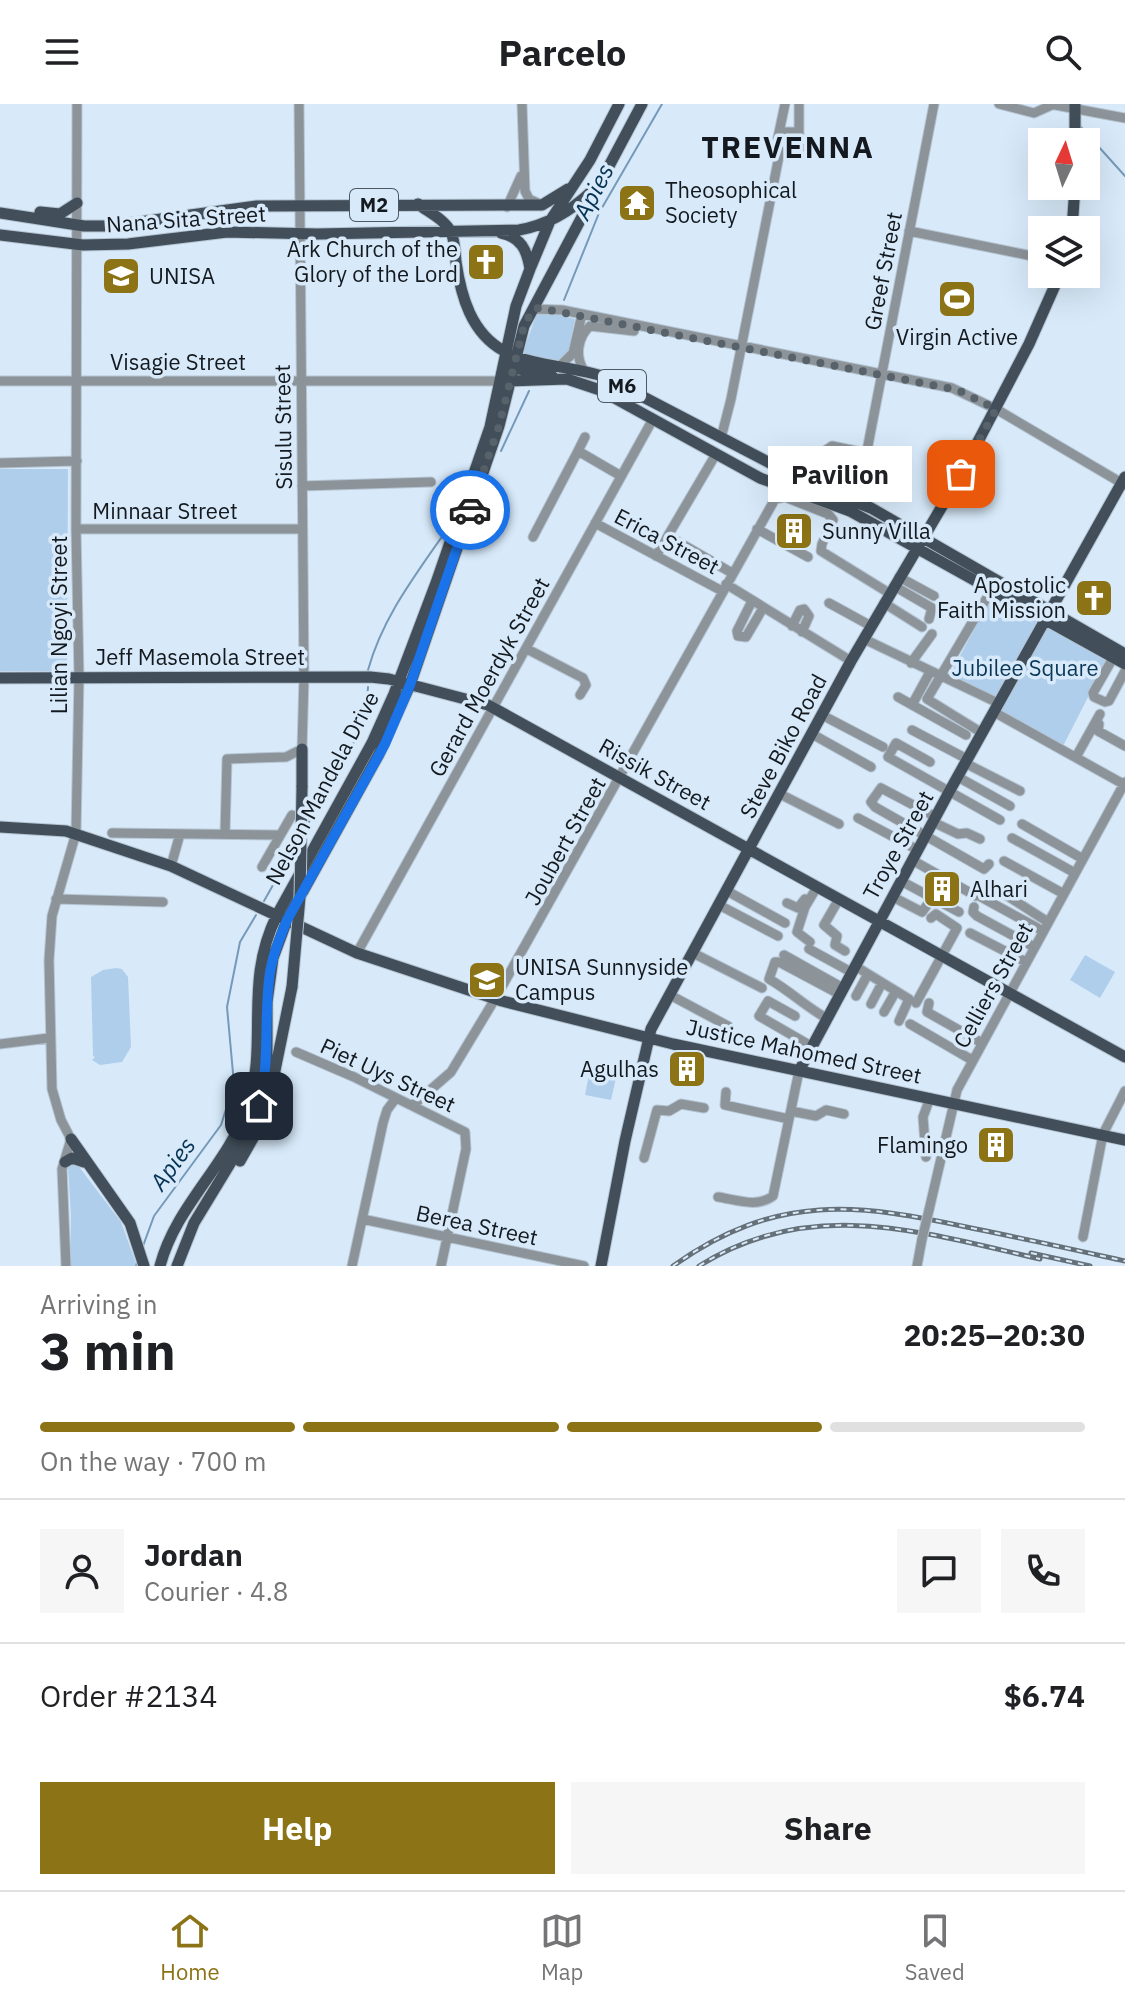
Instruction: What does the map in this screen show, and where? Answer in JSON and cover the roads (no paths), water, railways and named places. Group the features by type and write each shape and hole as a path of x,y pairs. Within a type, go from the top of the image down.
{"main road":[{"name":"Nelson Mandela Drive","path":"512,358 516,306 550,221 576,182 619,104"},
{"name":"Nelson Mandela Drive","path":"160,1266 165,1248 186,1207 229,1145 246,1111 257,1057 258,970 265,942 372,768 492,447 505,382 524,326 642,104"},
{"path":"1075,106 1075,128"},
{"path":"542,205 576,182"},
{"name":"Nana Sita Street","path":"0,235 76,245 128,244 227,232 298,234 519,230 538,227 550,221 577,205 601,182"},
{"path":"0,211 60,214 77,203"},
{"path":"418,204 441,219 450,231 459,286 469,313 485,336 522,370 567,379"},
{"name":"Nana Sita Street","path":"0,211 76,225 123,225 226,209 298,205 542,205"},
{"path":"473,231 513,236 525,247 530,269"},
{"name":"Steve Biko Road","path":"600,1264 648,1037 851,661 996,409 1053,288"},
{"name":"M6","path":"512,358 583,369 605,377 823,491 857,498 992,589 1048,616"},
{"name":"M6","path":"505,382 567,379 600,390 776,485 850,511 922,542 1119,656 1125,664"},
{"name":"Troye Street","path":"799,1071 966,761 1124,482"},
{"name":"Jeff Masemola Street","path":"0,678 370,677 404,684"},
{"name":"Rissik Street","path":"404,684 493,707 1125,1057"},
{"path":"209,1198 249,1148 266,1113 292,987 300,897 302,749"},
{"name":"Justice Mahomed Street","path":"0,827 41,827 76,833 171,866 357,953 495,999 673,1044 1125,1140"},
{"name":"Nelson Mandela Drive","path":"177,1266 194,1223 246,1136 259,1106 268,1059 269,978 282,918"},
{"path":"641,1065 652,1048 673,1044"},
{"path":"71,1139 130,1223 144,1266"},
{"path":"65,1162 75,1158 85,1162"}],"street":[{"name":"Lilian Ngoyi Street","path":"71,1139 61,1120 52,1089 49,935 56,899 76,833 79,677 76,529 77,104"},
{"name":"Sisulu Street","path":"299,104 302,749"},
{"path":"522,104 526,195 542,205"},
{"path":"631,124 651,104"},
{"path":"721,438 780,151 778,139 785,104"},
{"path":"780,151 788,156 797,153 802,144 799,104"},
{"name":"Greef Street","path":"857,498 934,104"},
{"path":"999,104 1034,113 1051,104 1075,106 1125,118"},
{"path":"778,139 787,131 799,136"},
{"path":"507,207 523,169"},
{"path":"909,231 1028,255"},
{"path":"543,291 544,298 553,309"},
{"path":"533,309 582,314 952,388 996,409 1124,482"},
{"path":"561,365 573,353 582,314"},
{"path":"583,369 578,360 579,346 590,326 638,331 647,329"},
{"name":"Visagie Street","path":"0,381 300,379 505,382"},
{"name":"Gerard Moerdyk Street","path":"357,953 653,419"},
{"path":"533,537 585,437"},
{"path":"825,464 826,450 832,446 866,453"},
{"path":"578,451 621,476"},
{"path":"656,556 716,454"},
{"path":"0,463 77,461"},
{"path":"302,486 431,482"},
{"name":"Joubert Street","path":"413,1105 451,1072 495,999 777,497 785,497 828,514 833,520 821,551 892,590"},
{"name":"Erica Street","path":"595,523 656,556 752,601 851,661"},
{"name":"Minnaar Street","path":"76,529 302,529"},
{"path":"757,529 808,557"},
{"path":"668,536 732,573"},
{"path":"912,705 992,589"},
{"path":"892,590 934,596"},
{"path":"892,590 932,608 926,623 892,590"},
{"path":"752,601 737,631 738,636 746,637 763,608"},
{"path":"829,603 871,626"},
{"path":"792,626 800,610 804,609 810,614 802,632"},
{"path":"911,663 932,634"},
{"path":"864,639 936,674 1125,784"},
{"path":"527,649 583,678 586,685 580,695"},
{"path":"1119,656 1093,693 1094,697 1109,701 1125,671"},
{"path":"936,674 928,701 982,733"},
{"path":"898,697 966,735"},
{"path":"822,715 883,747"},
{"path":"1076,757 1099,719 1098,731 1125,746"},
{"path":"912,730 1020,791"},
{"path":"812,734 871,767"},
{"path":"930,762 896,743 888,757 1000,820"},
{"path":"225,834 227,759 286,757 302,749"},
{"path":"958,777 1010,806"},
{"name":"Celliers Street","path":"917,1266 952,1102 972,1060 1125,784"},
{"path":"980,839 967,833 959,835 882,788 878,789 872,805 984,869 989,864"},
{"path":"780,794 839,824"},
{"path":"262,867 292,815"},
{"path":"861,822 915,855 977,900 1046,927"},
{"path":"1025,824 1084,857"},
{"path":"112,833 278,835"},
{"path":"171,866 180,834"},
{"path":"1011,840 1074,875"},
{"path":"1004,861 1064,894"},
{"path":"901,881 959,912"},
{"path":"787,903 800,908 815,885"},
{"path":"815,885 797,932 809,946 868,974 910,1000 899,1021"},
{"path":"995,888 1046,927"},
{"path":"727,891 785,923"},
{"path":"893,897 922,912 930,901"},
{"path":"56,899 163,902"},
{"path":"839,899 824,925 837,936 835,945 845,951"},
{"path":"977,900 973,912 977,916 1034,947"},
{"path":"719,905 778,936"},
{"path":"916,1003 957,926 936,914 931,918"},
{"path":"970,933 1026,962"},
{"path":"693,953 762,988"},
{"path":"784,955 841,991"},
{"path":"826,1018 769,979 775,962 841,991"},
{"path":"856,996 868,974"},
{"path":"871,1004 882,983"},
{"path":"884,1012 896,991"},
{"path":"670,995 728,1026"},
{"path":"795,1016 766,1001 759,1017 811,1046"},
{"path":"929,1003 927,1012 982,1043"},
{"path":"910,1024 972,1060"},
{"path":"0,1044 49,1038"},
{"name":"Piet Uys Street","path":"296,1052 465,1132 466,1149 448,1237"},
{"name":"Troye Street","path":"718,1197 751,1203 773,1196 799,1071"},
{"path":"382,1091 386,1112"},
{"path":"1083,1237 1103,1134 1125,1091"},
{"path":"726,1092 725,1105 790,1115 816,1116 826,1110 844,1114"},
{"path":"352,1266 386,1112 396,1098"},
{"path":"926,1157 923,1117 930,1098"},
{"path":"644,1158 657,1110 669,1111 681,1104 704,1108"},
{"path":"66,1266 62,1173 71,1139"},
{"name":"Berea Street","path":"362,1219 584,1266"},
{"path":"441,1266 448,1237"}],"waterway":[{"name":"Apies","path":"564,300 599,213 662,104"},
{"path":"1080,126 1125,176"},
{"name":"Apies","path":"501,451 529,391"},
{"name":"Apies","path":"368,670 389,618 441,538"},
{"name":"Apies","path":"306,827 354,741 366,705 368,687"},
{"name":"Apies","path":"264,901 295,846"},
{"name":"Apies","path":"143,1246 154,1216 221,1125 234,1084 227,1007 240,942 256,915"}],"railway":[{"path":"673,1266 711,1242 748,1225 783,1215 819,1210 894,1213 1125,1261"},
{"path":"699,1266 741,1244 783,1232 825,1226 867,1226 910,1231 1040,1259"},
{"path":"1031,1253 1090,1266"}],"place":[{"name":"Theosophical Society","path":"637,203"},
{"name":"Ark Church of the Glory of the Lord","path":"486,262"},
{"name":"UNISA","path":"121,276"},
{"name":"Virgin Active","path":"957,299"},
{"name":"Pavilion","path":"961,474"},
{"name":"Sunny Villa","path":"794,531"},
{"name":"Apostolic Faith Mission","path":"1094,598"},
{"name":"Alhari","path":"942,889"},
{"name":"UNISA Sunnyside Campus","path":"487,980"},
{"name":"Agulhas","path":"687,1069"},
{"name":"Flamingo","path":"996,1145"}],"district":[{"name":"TREVENNA","path":"788,148"}],"park label":[{"name":"Jubilee Square","path":"1025,668"}]}
